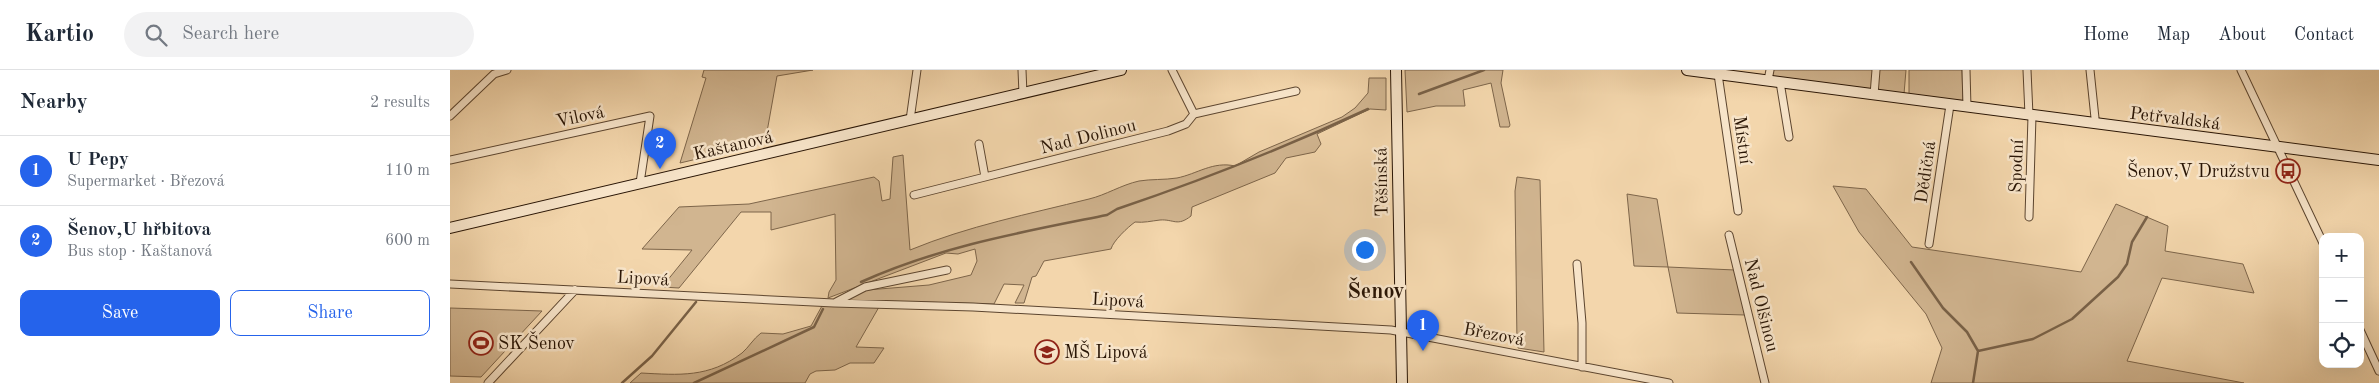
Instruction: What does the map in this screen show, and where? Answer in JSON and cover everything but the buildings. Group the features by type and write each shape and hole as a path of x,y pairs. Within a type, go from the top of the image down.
{"main road":[{"name":"Kaštanová","path":"1022,92 1098,70"},
{"name":"Kaštanová","path":"450,222 1121,70"},
{"name":"Těšínská","path":"1396,70 1402,383"},
{"name":"Petřvaldská","path":"1687,70 2379,160"},
{"name":"Kaštanová","path":"450,228 640,180"}],"street":[{"path":"450,116 494,74 507,70"},
{"path":"910,118 917,70"},
{"path":"1022,70 1022,92"},
{"path":"1172,70 1194,114 1296,91"},
{"path":"1768,80 1770,70"},
{"path":"1874,95 1876,70"},
{"path":"1966,70 1967,107"},
{"name":"Spodní","path":"2027,70 2030,116 2029,217"},
{"path":"2090,70 2095,118"},
{"path":"2241,70 2319,235"},
{"name":"Místní","path":"1718,74 1738,211"},
{"path":"1780,82 1789,137"},
{"name":"Dědičná","path":"1929,244 1950,105"},
{"name":"Nad Dolinou","path":"914,194 1168,131 1186,124 1194,114"},
{"name":"Vilová","path":"450,160 650,116 640,180"},
{"path":"979,144 985,177"},
{"name":"Nad Olšinou","path":"1729,235 1765,383"},
{"path":"1577,264 1582,323 1582,367"},
{"path":"834,303 865,287 947,270"},
{"name":"Lipová","path":"450,284 834,303 973,307 1401,331"},
{"path":"488,383 575,290"},
{"name":"Březová","path":"1401,331 1669,383"},
{"path":"2364,339 2379,371"}],"shaded area":[{"path":"704,70 813,70 777,76 765,143 680,163 706,78 702,77"},
{"path":"1405,70 1503,70 1501,83 1509,127 1500,127 1491,83 1463,90 1465,106 1436,106 1407,112"},
{"path":"1773,70 1874,70 1871,90 1771,77"},
{"path":"1879,70 1906,70 1904,94 1878,91"},
{"path":"1909,70 1962,70 1963,102 1909,95"},
{"path":"1369,78 1386,78 1386,110 1370,109 1317,134 1321,144 1315,152 1286,158 1275,173 1192,207 1191,216 1182,221 1135,222 1118,238 1111,249 1044,261 1036,276 1032,277 1024,303 1015,303 1024,285 1004,284 994,304 844,300 867,290 929,285 971,275 977,261 975,249 958,254 946,253 828,298 829,292 836,280 835,214 771,230 771,212 741,212 679,288 662,287 692,250 642,249 679,207 749,204 874,177 879,181 882,201 890,199 893,157 903,155 910,250 976,227 1095,197 1139,181 1177,178 1219,165 1235,166 1259,152 1342,117 1355,108 1368,93"},
{"path":"1517,177 1540,180 1544,352 1518,348 1517,343 1515,191"},
{"path":"1833,186 1866,189 1912,247 2081,272 2116,204 2168,226 2165,251 2243,264 2254,293 2162,278 2127,361 2244,383 1931,383 1942,348 1926,314 1859,232"},
{"path":"1627,194 1657,199 1668,267 1634,266"},
{"path":"1668,267 1735,270 1745,315 1677,313"},
{"path":"823,304 879,307 856,347 884,348 874,363 850,363 835,370 816,371 810,374 805,383 630,383 641,373 681,374 706,371 718,367 742,353 761,333 783,334 811,326"},
{"name":"SK Šenov","path":"450,308 542,311 481,377 450,376"}],"waterway":[{"path":"1419,94 1484,70"},
{"path":"861,282 891,269 952,249 1013,234 1107,215 1117,209 1306,137 1368,109"},
{"path":"1978,351 2033,339 2072,319 2118,277 2127,264 2132,242 2147,217"},
{"path":"1911,262 1943,308 1967,332 1978,351"},
{"path":"622,383 652,356 696,302"},
{"path":"694,383 814,327 823,309"},
{"path":"1973,383 1978,351"}],"place":[{"name":"Šenov,U hřbitova","path":"660,169"},
{"name":"Šenov,V Družstvu","path":"2288,171"},
{"name":"SK Šenov","path":"481,343"},
{"name":"U Pepy","path":"1423,351"},
{"name":"MŠ Lipová","path":"1047,352"}],"district":[{"name":"Šenov","path":"1376,290"}]}
